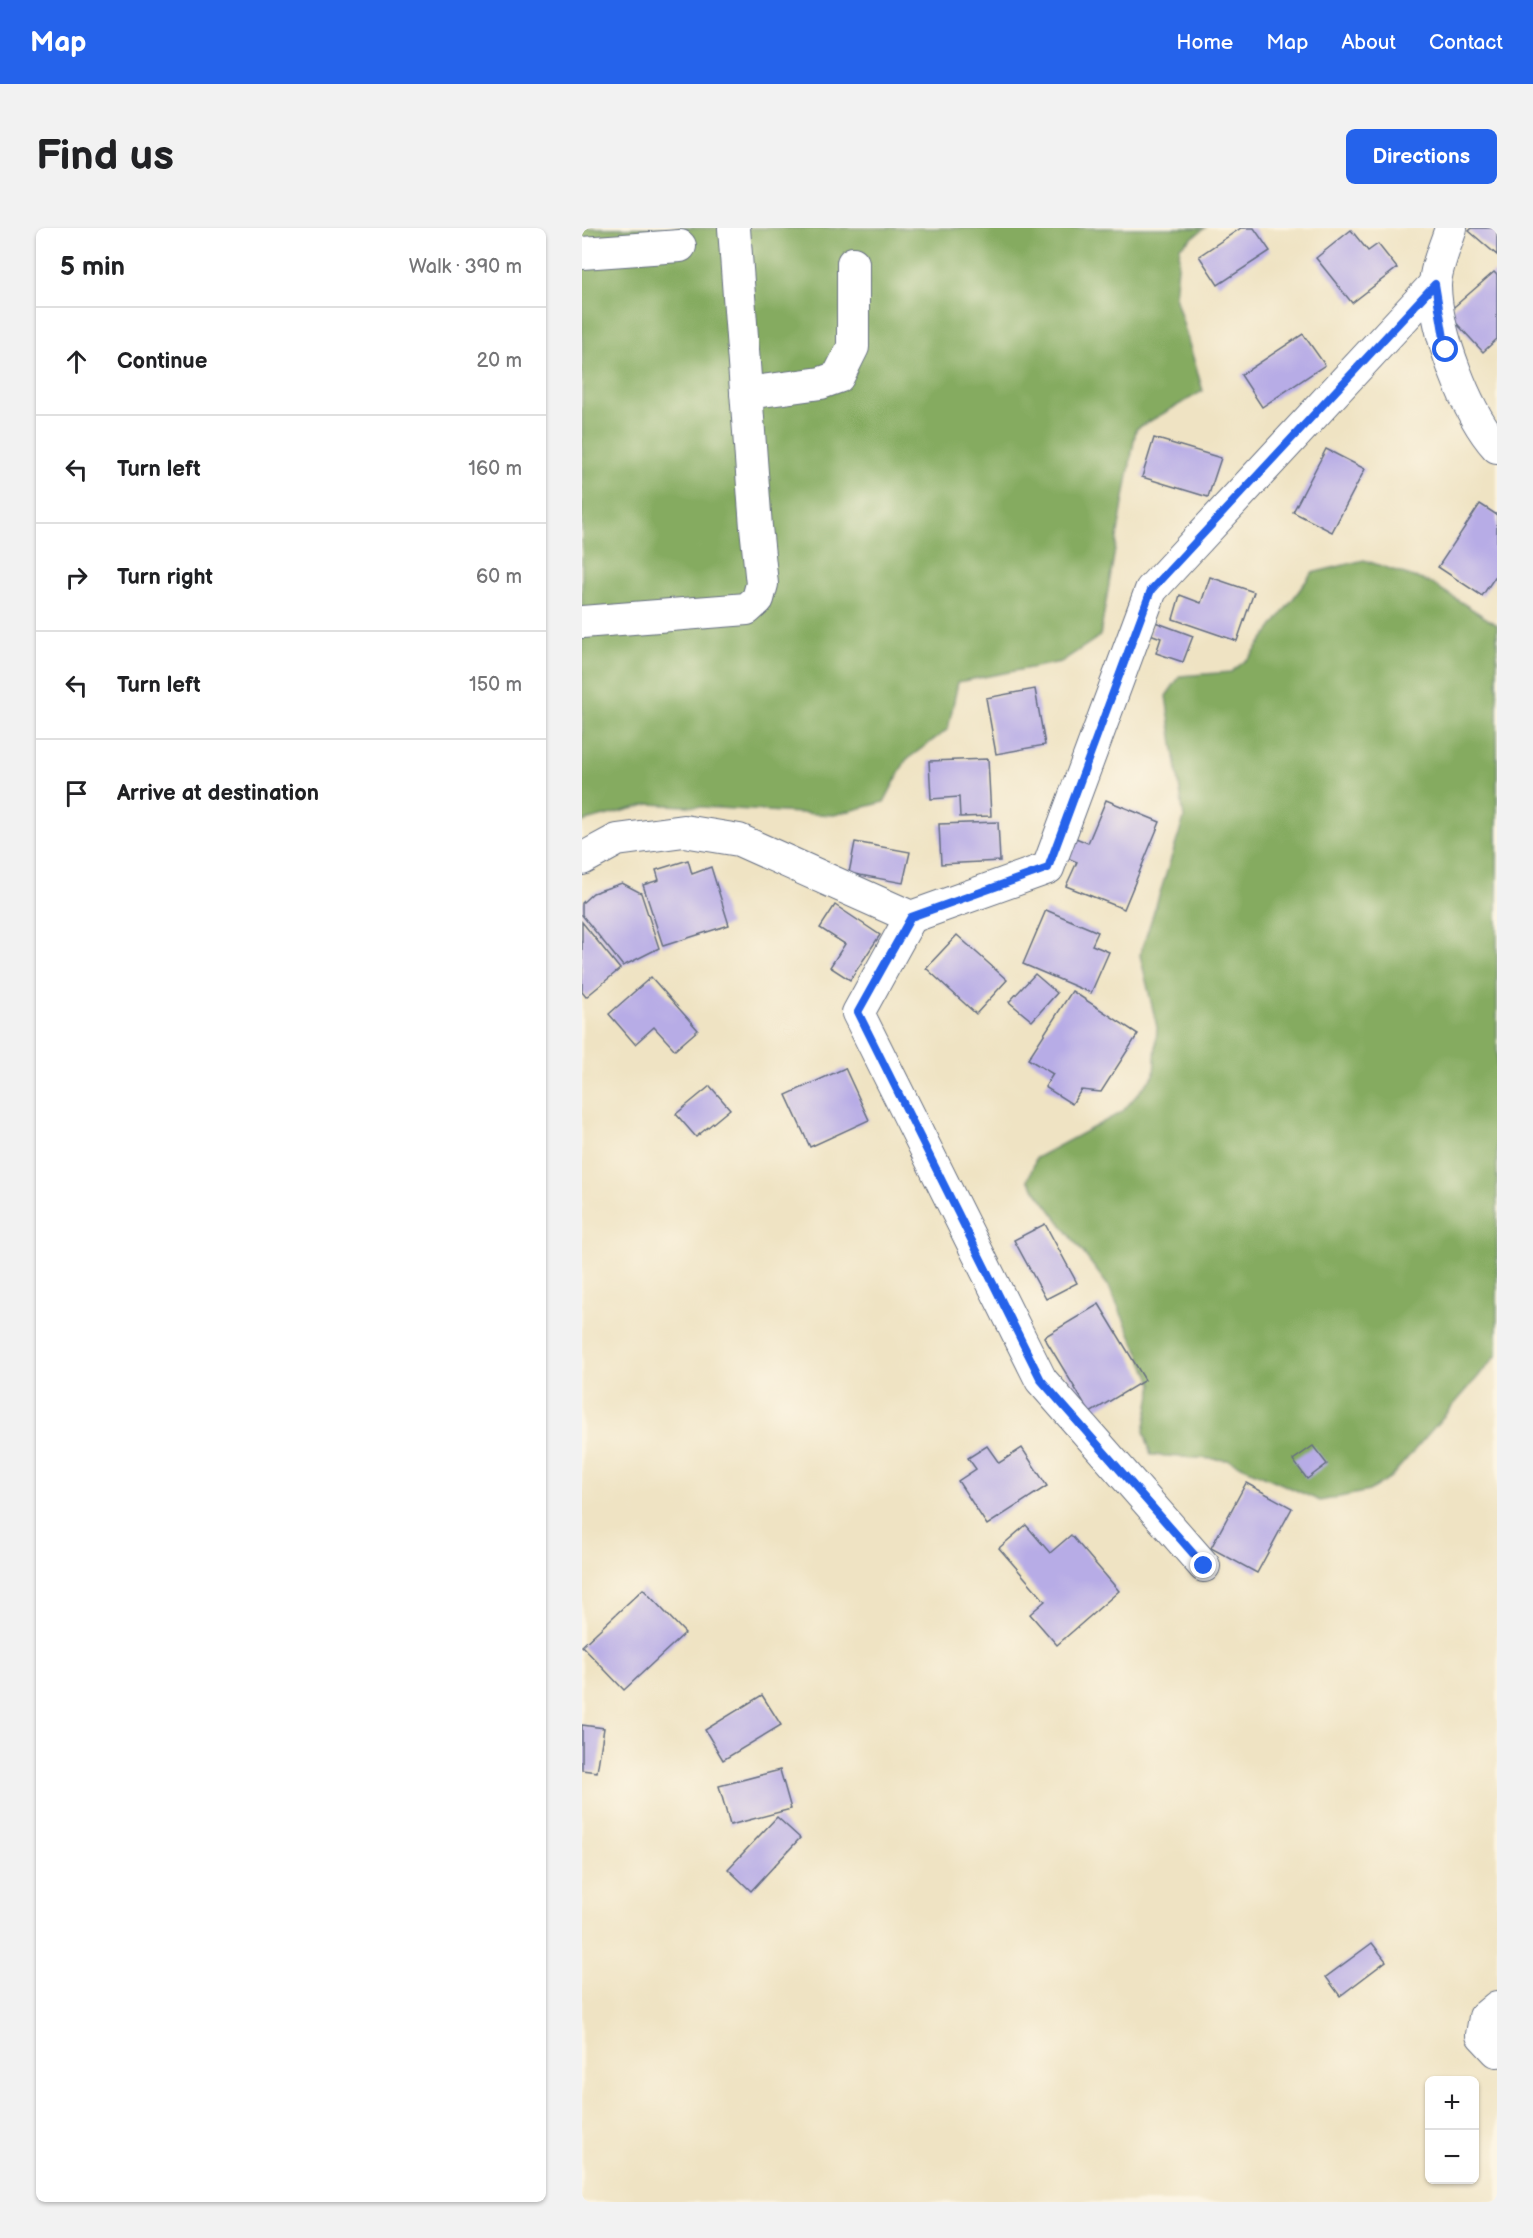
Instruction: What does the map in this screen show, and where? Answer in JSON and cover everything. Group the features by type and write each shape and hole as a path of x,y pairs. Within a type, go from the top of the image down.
{"street":[{"path":"582,622 747,609 758,599 762,584 734,228"},
{"path":"1450,228 1435,284 1446,350 1469,403 1497,447"},
{"path":"582,253 680,246"},
{"path":"746,393 821,383 838,377 853,347 853,263"},
{"path":"1204,1566 1041,1380 858,1012 911,917 1048,868 1151,590 1435,284"},
{"path":"582,859 617,840 684,831 739,840 911,917"},
{"path":"1497,2007 1485,2017 1482,2035 1497,2051"}],"green space":[{"path":"582,228 1205,228 1180,247 1175,296 1203,391 1136,429 1100,636 1061,662 958,682 948,729 906,760 884,802 834,815 650,804 582,822"},
{"path":"1364,560 1431,583 1497,625 1497,1355 1391,1477 1369,1491 1320,1501 1228,1460 1151,1455 1144,1431 1153,1384 1109,1287 1028,1180 1036,1158 1122,1112 1154,1075 1157,1027 1140,955 1184,818 1166,696 1180,676 1231,672 1250,657 1312,573"}],"building":[{"path":"1241,228 1254,228 1270,251 1218,285 1199,256"},
{"path":"1472,228 1497,228 1497,255 1469,231"},
{"path":"1351,230 1368,251 1378,244 1397,268 1352,303 1316,258"},
{"path":"1494,272 1497,275 1497,339 1483,352 1447,313"},
{"path":"1303,334 1325,365 1262,407 1241,375"},
{"path":"1154,438 1221,458 1208,497 1142,477"},
{"path":"1326,449 1365,469 1332,532 1293,512"},
{"path":"1480,504 1497,515 1497,574 1482,596 1438,567"},
{"path":"1210,577 1254,592 1237,641 1173,619 1180,595 1201,603"},
{"path":"1155,622 1193,636 1183,662 1156,653 1161,638 1150,634"},
{"path":"1035,689 1045,745 996,754 986,698"},
{"path":"988,759 991,816 960,817 959,797 931,799 929,761"},
{"path":"1106,800 1160,822 1124,909 1066,886 1077,862 1058,854 1066,834 1088,843"},
{"path":"998,822 1000,861 941,864 939,824"},
{"path":"855,842 910,852 903,883 849,873"},
{"path":"688,860 692,874 711,867 729,925 663,946 643,885 659,880 656,870"},
{"path":"622,883 641,893 659,948 623,966 582,915 582,903 593,893"},
{"path":"835,905 880,935 850,980 830,967 845,944 820,928"},
{"path":"1046,910 1098,932 1092,945 1109,952 1091,993 1023,964"},
{"path":"582,922 620,969 586,997 582,992"},
{"path":"957,935 1007,980 976,1014 926,968"},
{"path":"1035,974 1057,993 1032,1021 1009,1002"},
{"path":"651,977 698,1030 675,1050 654,1027 635,1044 609,1014"},
{"path":"1072,991 1138,1034 1101,1092 1081,1090 1072,1104 1045,1087 1053,1074 1028,1059"},
{"path":"845,1068 869,1120 810,1147 786,1095"},
{"path":"710,1086 730,1109 696,1137 676,1114"},
{"path":"1045,1224 1077,1283 1046,1299 1014,1240"},
{"path":"1099,1304 1145,1380 1090,1413 1044,1337"},
{"path":"987,1446 999,1463 1022,1448 1047,1486 987,1525 958,1481 976,1469 968,1458"},
{"path":"1313,1446 1327,1464 1307,1479 1293,1460"},
{"path":"1246,1483 1292,1508 1257,1573 1211,1548"},
{"path":"1026,1525 1050,1553 1071,1535 1119,1591 1057,1645 1030,1614 1045,1601 999,1548"},
{"path":"643,1589 685,1633 624,1690 582,1646"},
{"path":"762,1695 781,1725 723,1760 705,1730"},
{"path":"582,1725 604,1728 597,1772 582,1770"},
{"path":"780,1770 791,1809 730,1825 719,1786"},
{"path":"777,1817 800,1838 751,1891 728,1869"},
{"path":"1372,1943 1386,1961 1340,1996 1326,1977"}],"route":[{"path":"1204,1566 1041,1380 858,1012 911,917 1048,868 1151,590 1435,284 1446,350"}]}
